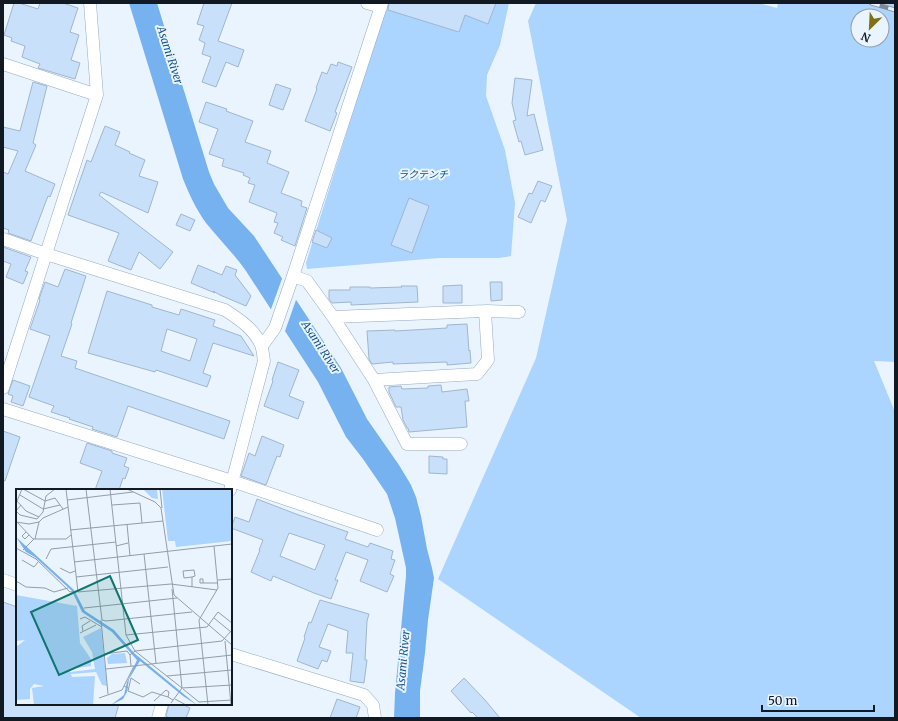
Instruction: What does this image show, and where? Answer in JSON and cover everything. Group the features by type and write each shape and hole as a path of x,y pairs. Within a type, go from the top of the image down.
{"street":[{"path":"3,388 97,95 90,3"},
{"path":"262,346 275,328 382,5 367,3"},
{"path":"3,64 97,95"},
{"path":"3,239 225,310 241,320 255,335 262,346 264,361 231,486"},
{"path":"293,276 307,280 333,317 374,380 407,444 461,444"},
{"path":"333,317 485,311 518,312"},
{"path":"374,380 477,374 488,360 485,311"},
{"path":"3,409 231,486 377,530"},
{"path":"3,580 16,585"},
{"path":"232,654 364,694 373,704 375,718"},
{"path":"158,718 162,705"}],"green space":[{"name":"ラクテンチ","path":"387,3 509,3 500,45 487,75 486,96 505,150 515,203 511,256 499,258 439,258 307,269 306,263"},
{"path":"536,3 758,3 777,8 778,3 895,3 895,362 874,361 895,412 895,718 641,718 438,579 536,358 567,220 528,21"}],"water":[{"name":"Asami River","path":"129,3 157,3 214,184 228,208 254,236 341,368 367,419 399,465 411,485 416,497 434,578 420,691 420,718 394,718 406,568 395,518 387,494 346,437 318,382 246,271 206,223 193,201 183,179"}],"pier":[{"path":"283,276 297,297 284,334 270,312"}],"building":[{"path":"14,3 19,3 38,9 40,3 63,3 78,8 70,32 79,35 71,60 80,63 75,79 38,68 40,64 22,57 25,46 11,41 12,38 4,35"},
{"path":"204,3 232,3 218,41 244,50 238,67 226,62 216,87 202,82 211,57 202,54 205,43 199,40 204,26 197,24"},
{"path":"389,3 496,3 488,24 465,15 459,32 388,10"},
{"path":"338,62 352,67 335,112 337,113 330,131 305,121 322,72 327,74 331,64 337,66"},
{"path":"515,78 532,80 527,116 534,114 543,150 525,155 521,141 519,142 513,121 516,120 512,103"},
{"path":"33,82 47,86 33,143 36,145 25,171 55,184 50,197 48,196 31,241 8,233 9,230 3,228 3,172 8,174 18,151 3,147 3,127 20,131"},
{"path":"276,84 291,89 283,110 269,105"},
{"path":"206,102 227,109 226,111 253,121 245,142 271,151 267,163 289,172 281,193 302,201 301,206 307,208 295,246 281,240 283,237 274,233 278,223 274,222 277,213 249,202 255,185 248,183 250,178 243,175 244,173 222,166 224,159 209,154 218,129 199,122"},
{"path":"105,126 120,132 115,145 145,160 139,176 158,182 148,213 101,192 99,195 173,252 160,269 139,252 131,270 108,261 119,233 68,215 87,160 91,162"},
{"path":"538,181 552,186 545,202 541,200 531,223 518,217 529,193 532,194"},
{"path":"409,198 429,206 412,253 391,245"},
{"path":"181,214 195,220 190,231 176,225"},
{"path":"316,230 332,238 327,248 312,242"},
{"path":"3,247 31,257 25,271 28,272 23,284 6,277 11,264 3,261"},
{"path":"198,265 222,275 226,266 237,270 235,275 251,296 246,306 191,283"},
{"path":"65,269 86,276 61,356 77,361 75,368 230,421 224,439 128,406 117,437 92,429 93,427 51,412 54,406 29,397 50,336 30,329 45,282 58,287"},
{"path":"490,282 502,282 502,300 491,301"},
{"path":"462,285 462,303 443,303 443,286"},
{"path":"401,286 417,286 418,302 351,305 351,302 332,303 329,299 329,290 350,290 350,287 402,287"},
{"path":"107,291 179,315 181,309 215,320 213,326 241,336 254,356 213,343 203,373 211,376 207,387 156,370 155,372 88,353","holes":["167,329 197,339 190,361 161,351"]},
{"path":"467,324 471,363 447,365 447,362 393,364 393,362 372,364 369,359 367,331 447,328 447,325"},
{"path":"278,362 299,370 289,396 304,402 298,419 264,406"},
{"path":"13,380 30,386 23,406 11,402 13,396 8,394"},
{"path":"441,385 442,392 467,389 469,401 465,401 467,427 409,432 403,420 401,407 396,407 389,392 389,387 401,386 402,389 428,388 428,386"},
{"path":"3,431 20,437 5,481 3,481"},
{"path":"262,436 284,445 280,457 277,456 266,485 241,476 249,453 255,456"},
{"path":"87,443 112,451 112,453 127,458 124,466 129,468 125,479 123,478 119,489 95,489 102,471 80,463"},
{"path":"429,456 443,457 443,459 447,459 447,474 429,473"},
{"path":"257,499 348,532 345,539 368,547 370,543 393,551 391,559 395,560 390,574 394,576 387,592 360,581 368,560 346,552 335,580 338,580 331,599 273,576 271,581 251,572 263,540 232,528 235,517 249,522","holes":["289,533 325,545 315,570 280,556"]},
{"path":"320,600 369,614 367,621 365,660 367,660 364,683 350,681 353,653 346,653 348,631 328,624 319,647 331,651 327,662 322,660 318,669 297,661 309,622 311,623"},
{"path":"3,602 16,607 16,705 119,705 115,718 3,718"},
{"path":"464,678 500,718 478,718 472,712 471,713 451,691"},
{"path":"337,699 360,707 356,718 330,718"},
{"path":"169,705 184,705 190,708 186,718 170,718 166,716"}],"railway":[{"path":"871,3 895,10"}]}
